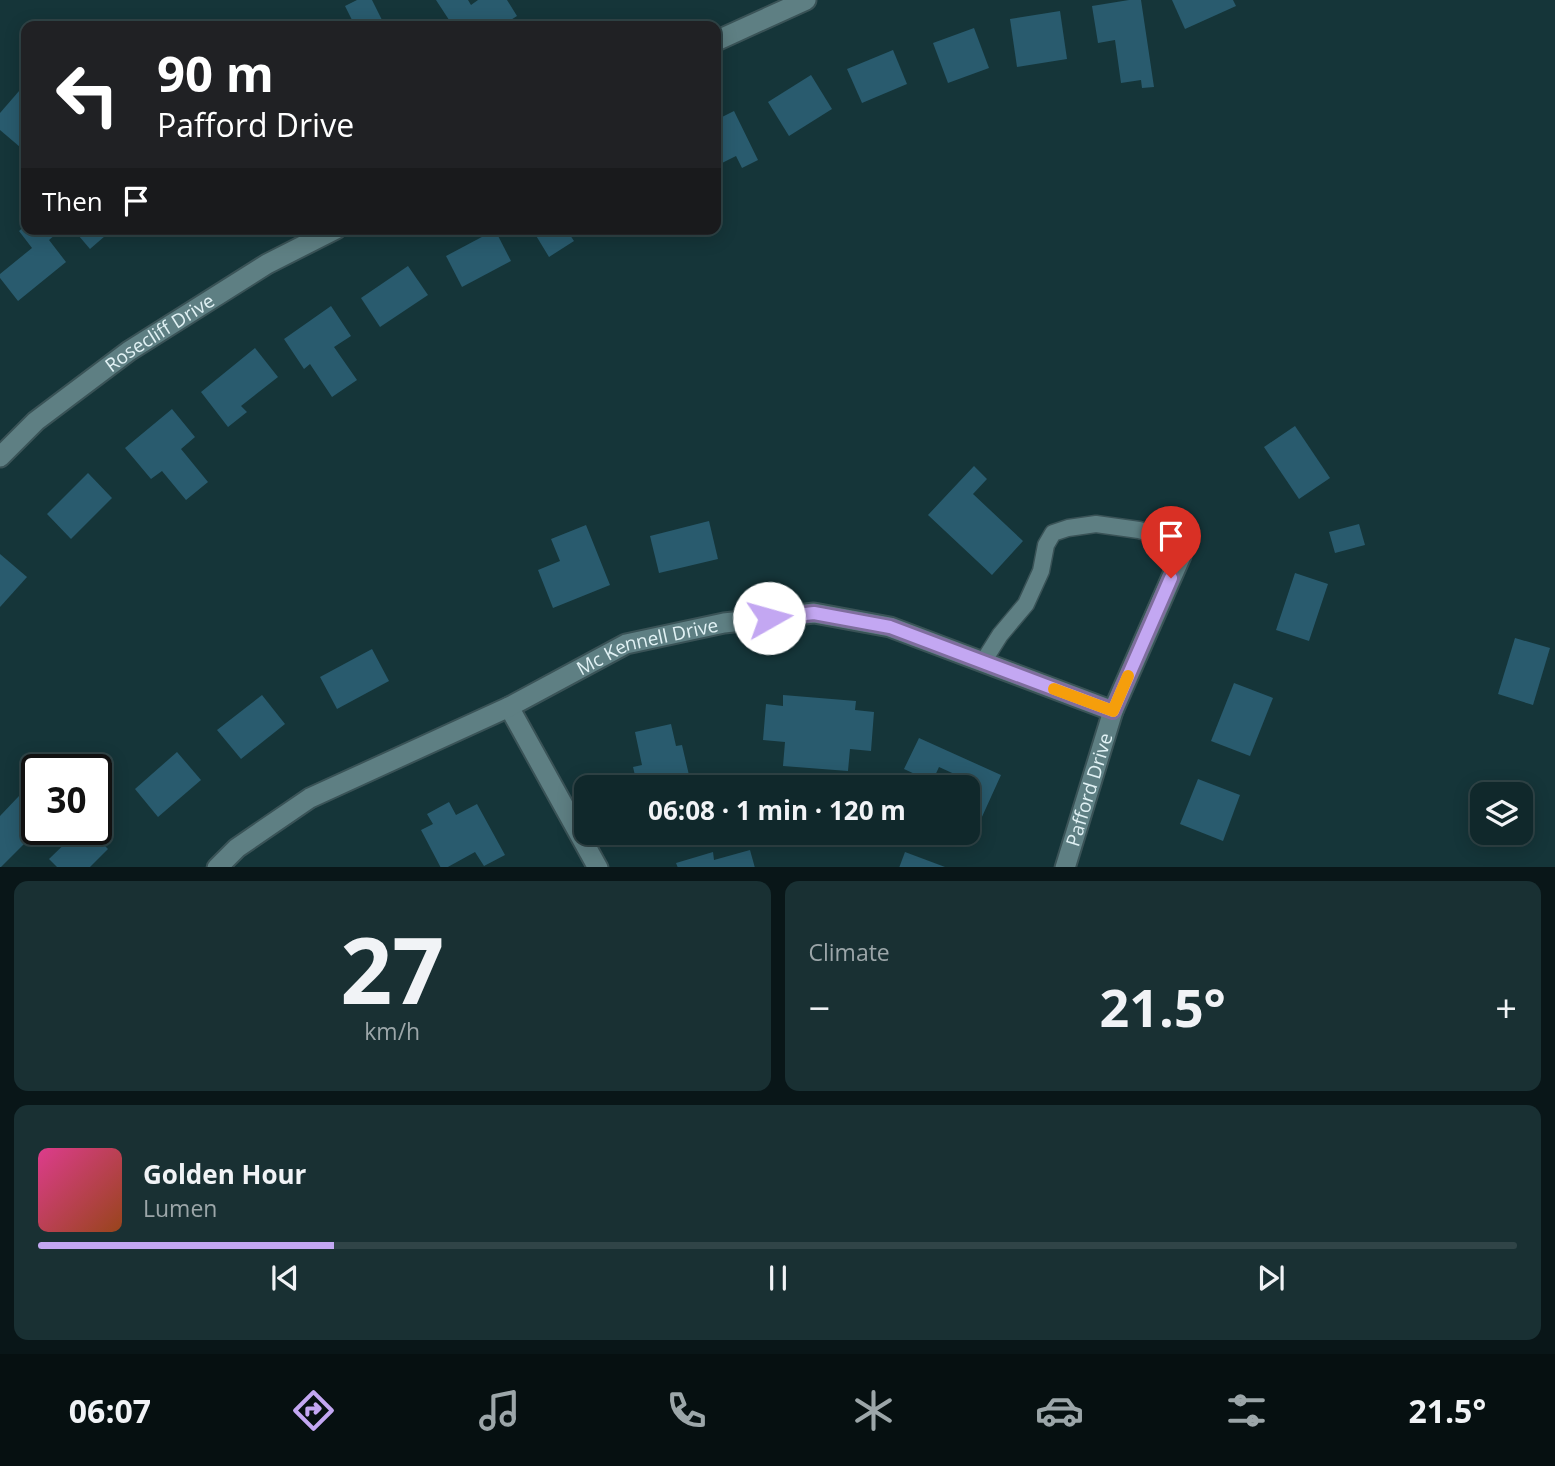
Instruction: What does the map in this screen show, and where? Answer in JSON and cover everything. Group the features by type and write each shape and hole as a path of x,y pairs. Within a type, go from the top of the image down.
{"street":[{"path":"721,39 806,0"},
{"name":"Rosecliff Drive","path":"0,457 36,421 130,351 267,264 324,235"},
{"name":"Pafford Drive","path":"1065,867 1113,711 1181,556"},
{"name":"Mc Kennell Drive","path":"217,867 237,848 310,798 509,707 626,643 724,624 814,613 890,627 1113,711"},
{"path":"509,707 598,867"}],"lane":[{"path":"983,662 1000,635 1026,604 1041,571 1046,545 1053,533 1096,524 1139,530 1153,534 1181,556"}],"building":[{"path":"357,0 372,0 382,21 352,21 345,6"},
{"path":"436,0 468,0 471,5 478,0 507,0 517,16 509,21 450,21"},
{"path":"1141,0 1154,87 1142,88 1141,80 1121,83 1115,40 1098,43 1092,6"},
{"path":"1172,0 1233,0 1236,6 1185,29"},
{"path":"1060,11 1067,59 1017,67 1010,19"},
{"path":"974,28 989,68 948,83 933,43"},
{"path":"893,50 907,84 862,103 847,69"},
{"path":"811,75 832,109 789,136 768,102"},
{"path":"21,89 20,147 0,130 0,113"},
{"path":"734,111 758,160 742,168 736,156 721,164 721,118"},
{"path":"22,235 55,235 49,240 66,262 18,301 0,278 0,274 32,248"},
{"path":"78,235 106,235 90,249"},
{"path":"486,235 498,235 511,261 462,287 446,256"},
{"path":"536,235 570,235 574,241 549,257"},
{"path":"408,266 428,295 380,327 361,298"},
{"path":"331,306 351,336 334,347 357,380 332,397 310,364 304,369 284,339"},
{"path":"255,348 278,377 241,406 247,412 228,427 201,392"},
{"path":"172,409 195,437 181,449 208,482 186,500 162,471 151,479 125,448"},
{"path":"1295,426 1330,478 1299,499 1264,447"},
{"path":"974,466 987,479 973,494 1023,541 992,575 928,515"},
{"path":"88,473 112,498 71,539 47,514"},
{"path":"709,521 718,559 659,573 650,536"},
{"path":"1359,524 1365,545 1335,553 1329,532"},
{"path":"586,525 610,585 553,608 538,570 560,561 551,539"},
{"path":"0,554 27,577 0,607"},
{"path":"1295,573 1328,584 1309,641 1276,630"},
{"path":"1515,638 1550,648 1533,705 1498,694"},
{"path":"372,649 389,681 337,709 320,677"},
{"path":"1234,683 1273,698 1250,756 1211,741"},
{"path":"262,695 285,724 241,759 217,730"},
{"path":"783,695 856,701 855,710 874,712 871,751 850,749 848,771 783,766 785,742 763,740 766,704 783,706"},
{"path":"671,724 676,746 682,745 689,775 635,775 633,767 642,765 635,732"},
{"path":"919,738 1001,775 980,821 980,775 957,775 939,767 935,775 917,775 904,769"},
{"path":"177,752 201,780 158,817 135,789"},
{"path":"1198,779 1240,795 1223,841 1180,824"},
{"path":"19,796 23,845 0,867 0,816"},
{"path":"449,802 456,815 477,804 505,855 484,866 475,852 448,867 440,867 421,830 433,824 427,814"},
{"path":"63,845 104,845 108,849 90,867 57,867 49,859"},
{"path":"750,850 755,867 678,867 676,863 713,852 714,860"},
{"path":"905,852 945,867 899,867"}],"slow traffic":[{"path":"1054,689 1113,711 1128,676"}],"route":[{"path":"769,618 814,613 890,627 1113,711 1171,578"}]}
